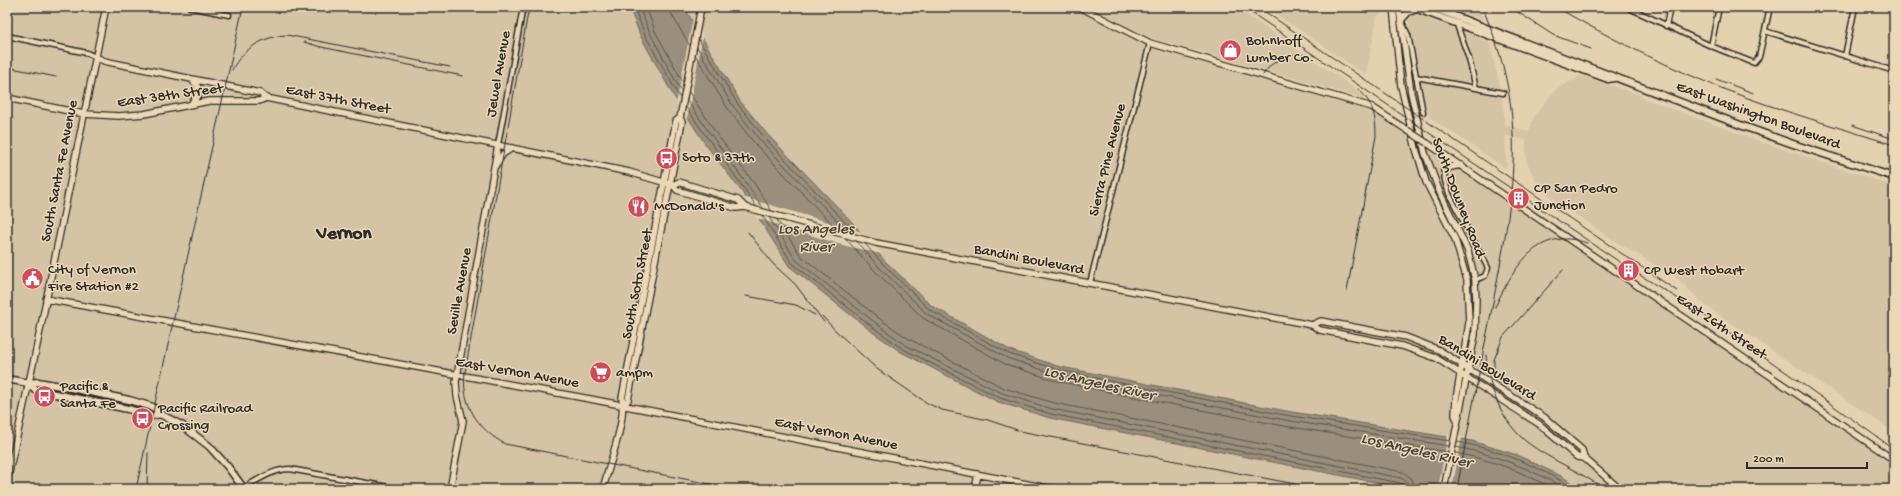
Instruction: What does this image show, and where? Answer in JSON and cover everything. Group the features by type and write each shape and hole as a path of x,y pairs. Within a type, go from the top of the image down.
{"main road":[{"name":"South Santa Fe Avenue","path":"7,481 106,7"},
{"name":"South Soto Street","path":"623,406 628,400 669,183 676,121 680,118 701,7"},
{"name":"East 26th Street","path":"1080,7 1150,43 1364,104 1378,110 1894,460"},
{"name":"South Downey Road","path":"1393,7 1401,86 1416,149 1429,188 1455,239 1466,273 1469,323 1456,399 1455,415 1457,420"},
{"name":"South Downey Road","path":"1399,7 1411,93 1425,153 1440,193 1468,251 1474,280 1476,325 1460,416 1457,420 1444,489"},
{"name":"East Washington Boulevard","path":"1431,7 1455,19"},
{"path":"1401,20 1408,12 1415,8"},
{"name":"East Washington Boulevard","path":"1415,8 1455,19 1610,74 1614,78 1793,144 1894,177"},
{"name":"East 37th Street","path":"96,57 103,61 260,93 266,98 607,167 669,183"},
{"path":"191,104 199,94 197,85 192,79"},
{"name":"East 38th Street","path":"7,98 84,114 114,116 139,115 191,104 223,100 259,101 266,98"},
{"name":"Seville Avenue","path":"450,489 463,421 456,391 457,375 498,145"},
{"path":"493,170 503,154 512,148"},
{"path":"1444,171 1451,167 1461,165"},
{"name":"South Soto Street","path":"604,489 623,406 622,398 637,316 669,183"},
{"name":"Bandini Boulevard","path":"669,183 677,190 736,208 745,207 876,243 1312,325 1320,330 1418,350 1436,358 1467,377 1538,424 1577,457 1584,458 1620,489"},
{"name":"East Vernon Avenue","path":"46,299 623,406 1053,489"},
{"path":"637,316 644,317"},
{"name":"Bandini Boulevard","path":"1312,325 1321,321 1406,337 1439,350 1544,418 1582,450 1584,458"},
{"path":"7,379 28,383 38,382 129,400 153,407 160,414 183,426 209,446 224,462 244,489"},
{"path":"1464,394 1468,388 1477,384"},
{"path":"975,489 978,474"}],"street":[{"path":"190,7 229,15"},
{"name":"Jewel Avenue","path":"498,145 523,7"},
{"path":"1449,7 1455,19 1469,59 1476,88"},
{"path":"1627,7 1711,46 1751,62 1756,62 1759,56 1770,7"},
{"path":"1666,26 1670,7"},
{"path":"1711,46 1719,7"},
{"path":"1845,56 1855,7"},
{"path":"1401,20 1408,34 1423,112"},
{"path":"1765,30 1894,71"},
{"name":"East 37th Street","path":"7,36 87,53 96,57"},
{"name":"Sierra Pine Avenue","path":"1090,283 1150,43"},
{"path":"1416,77 1503,93"},
{"name":"South Downey Road","path":"1451,159 1444,171 1444,180 1450,196 1488,268 1486,275 1474,280"},
{"path":"244,489 272,472 280,469 290,469 399,489"}],"shaded area":[{"path":"7,7 1076,7 1144,42 1172,53 1368,108 1382,116 1894,463 1894,489 7,489"},
{"path":"1090,7 1235,7 1356,89 1366,99 1148,37"},
{"path":"1266,7 1387,7 1388,9 1377,17 1366,75"},
{"path":"1446,7 1477,7 1483,19 1456,11"},
{"path":"1414,13 1489,42 1501,90 1420,74 1408,19 1409,15"},
{"path":"1581,76 1641,95 1643,98 1759,141 1894,186 1894,432 1706,306 1677,278 1610,238 1552,198 1539,187 1526,160 1526,140 1505,135 1507,169 1429,117 1420,81 1502,97 1505,125 1529,131 1534,117 1556,89"}],"water":[{"name":"Los Angeles River","path":"629,7 684,7 740,101 767,134 852,222 884,260 932,306 1010,350 1057,366 1106,376 1286,411 1472,441 1517,455 1559,475 1583,489 1409,489 1050,418 998,402 901,352 871,331 789,266 742,192 706,145 673,95 641,37"}],"pier":[{"path":"693,18 703,35 687,119 676,104"},
{"path":"743,197 862,232 882,254 842,245 756,218"},
{"path":"1448,434 1462,437 1452,489 1438,489"}],"railway":[{"path":"136,489 243,7"},
{"path":"529,7 465,372 464,383 466,394 473,414 486,431 505,444 736,489"},
{"path":"1243,7 1630,269 1695,309 1894,449"},
{"path":"1258,7 1677,291"},
{"path":"1457,489 1500,268 1511,193 1513,157 1512,121 1507,84 1497,47 1482,7"},
{"path":"1510,7 1553,35 1591,49"},
{"path":"1556,7 1640,52 1682,72 1726,90 1810,119 1894,145"},
{"path":"232,70 242,56 255,45 270,38 287,35 450,67"},
{"path":"304,42 321,47 463,76"},
{"path":"1263,75 1272,64 1284,57 1298,54 1312,57"},
{"path":"7,67 56,77"},
{"path":"1716,79 1753,93"},
{"path":"1347,291 1376,136 1373,110 1367,99 1358,89"},
{"path":"1852,125 1894,139"},
{"path":"748,232 773,264 795,284 824,322"},
{"path":"1495,307 1510,278 1519,265 1529,254 1541,245 1554,240 1569,239 1587,243"},
{"path":"1494,380 1494,360 1503,337 1563,270"},
{"path":"746,296 796,305 815,315"},
{"path":"822,316 877,369 927,403 942,410 988,420 1020,431 1321,489"},
{"path":"1486,355 1487,367 1493,392 1504,415 1519,435 1537,449 1604,489"},
{"path":"147,489 148,453"}],"place":[{"name":"Bohnhoff Lumber Co.","path":"1230,50"},
{"name":"Soto & 37th","path":"666,158"},
{"name":"CP San Pedro Junction","path":"1519,198"},
{"name":"McDonald's","path":"638,207"},
{"name":"CP West Hobart","path":"1628,271"},
{"name":"City of Vernon Fire Station #2","path":"33,279"},
{"name":"ampm","path":"600,373"},
{"name":"Pacific & Santa Fe","path":"44,396"},
{"name":"Pacific Railroad Crossing","path":"143,418"}],"district":[{"name":"Vernon","path":"344,234"}]}
